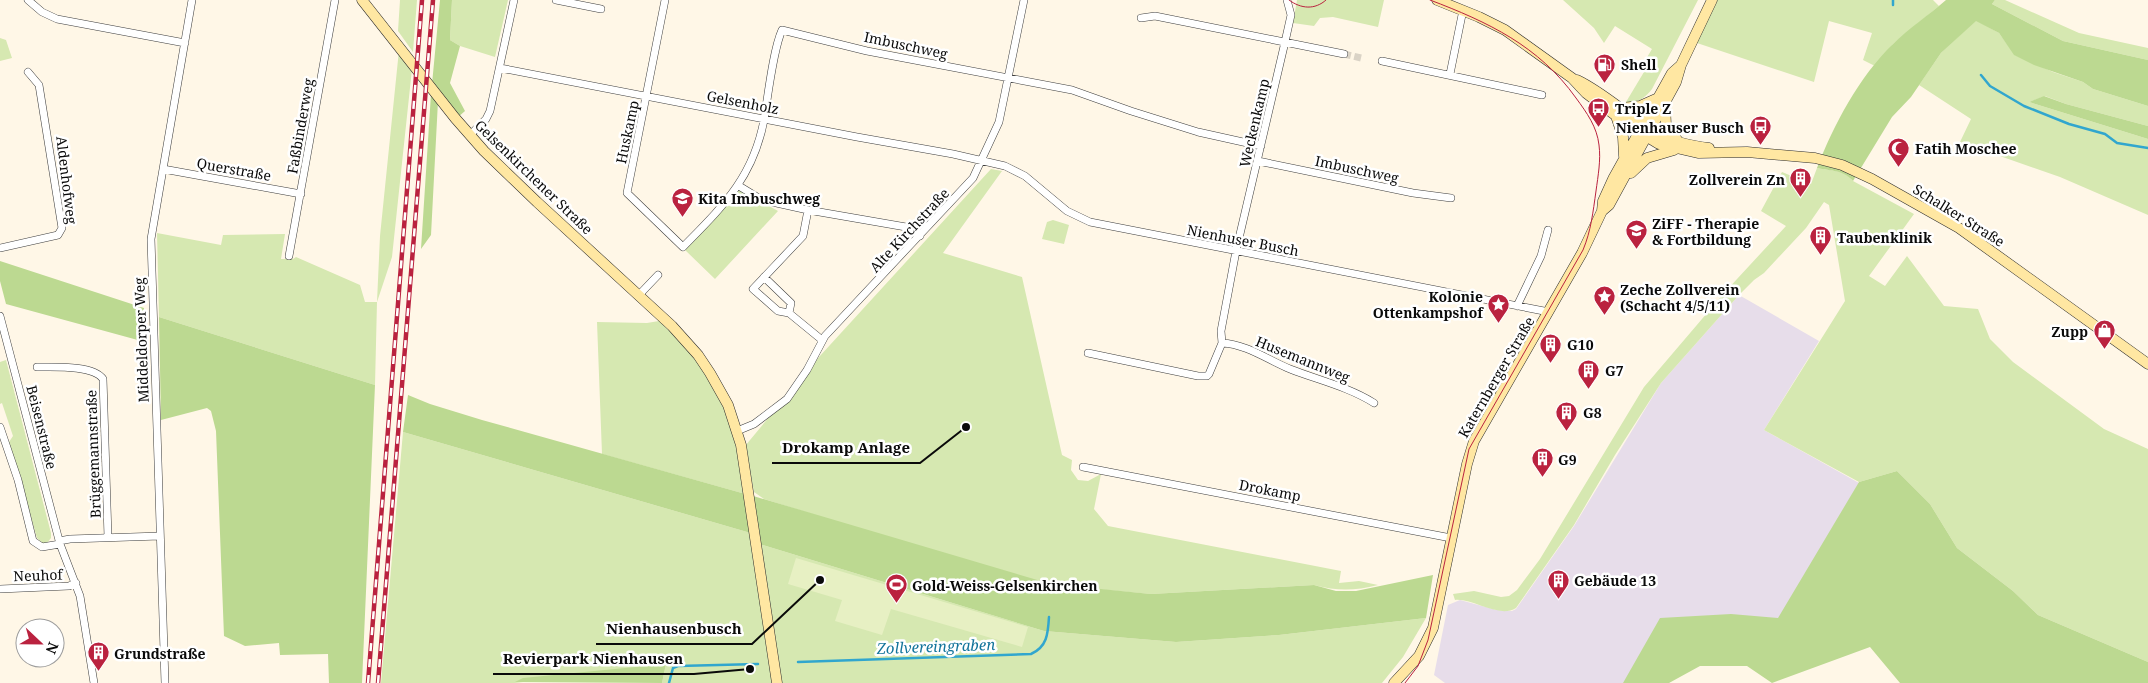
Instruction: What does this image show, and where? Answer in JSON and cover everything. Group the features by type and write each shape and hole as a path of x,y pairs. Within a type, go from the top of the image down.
{"street":[{"path":"28,0 42,12 57,19 185,43"},
{"name":"Middeldorper Weg","path":"165,683 151,240 192,0"},
{"name":"Faßbinderweg","path":"289,256 335,0"},
{"name":"Gelsenkirchener Straße","path":"362,0 470,135 502,170 672,326 698,355 719,389 737,431 748,485 777,683"},
{"path":"470,135 490,111 514,0"},
{"path":"556,0 601,9"},
{"name":"Huskamp","path":"665,0 648,96 627,193 683,247"},
{"name":"Alte Kirchstraße","path":"737,431 754,424 787,399 807,370 822,340 963,191 973,178 998,122 1024,0"},
{"name":"Weckenkamp","path":"1236,251 1291,15 1287,0"},
{"path":"1437,0 1451,2 1463,10 1505,30 1572,78 1586,93 1619,112 1645,131 1681,65 1712,0"},
{"path":"1450,74 1463,10"},
{"path":"1141,18 1155,16 1344,54"},
{"name":"Imbuschweg","path":"683,247 739,186 752,162 764,118 782,30 867,51 1072,90 1198,132 1261,146"},
{"path":"1382,61 1542,95"},
{"name":"Gelsenholz","path":"500,68 981,161"},
{"name":"Aldenhofweg","path":"0,248 58,235 62,228 39,85 28,72"},
{"path":"1619,112 1662,101"},
{"path":"1621,183 1646,158 1677,146 1666,125 1662,101"},
{"path":"1619,112 1624,158"},
{"name":"Schalker Straße","path":"1645,131 1677,146 1698,153 1730,152 1815,158 1842,165 1872,179 1959,228 2148,364"},
{"name":"Katernberger Straße","path":"1394,683 1419,656 1433,628 1467,464 1474,442 1582,253 1602,211 1603,201 1624,158 1645,131"},
{"name":"Katernberger Straße","path":"1602,211 1609,205 1621,183 1645,131"},
{"name":"Nienhuser Busch","path":"981,161 1018,172 1058,206 1090,222 1548,312"},
{"name":"Imbuschweg","path":"1258,161 1413,193 1451,198"},
{"name":"Querstraße","path":"163,169 301,194"},
{"path":"739,186 762,200 906,227 920,236"},
{"path":"808,210 803,236 753,289 778,311 789,313 822,340"},
{"path":"1517,306 1541,256 1548,230"},
{"path":"1088,353 1203,377 1209,374 1222,343 1221,331 1236,251"},
{"path":"638,296 658,275"},
{"path":"764,277 791,303 789,313"},
{"name":"Beisenstraße","path":"0,316 2,334 59,543 80,596 94,683"},
{"name":"Husemannweg","path":"1222,343 1236,344 1290,369 1358,393 1374,403"},
{"name":"Brüggemannstraße","path":"37,367 92,370 103,379 108,537"},
{"path":"0,427 18,480 35,544 42,547 59,543"},
{"name":"Drokamp","path":"1083,467 1451,538"},
{"name":"Brüggemannstraße","path":"59,543 108,537 160,536"},
{"name":"Neuhof","path":"0,589 69,586 76,583"}],"shaded area":[{"path":"1739,295 1819,341 1764,430 1859,483 1778,620 1623,683 1445,683 1434,675 1448,605 1460,600 1497,610 1512,611 1516,609 1574,526 1661,383"}],"green space":[{"path":"400,0 417,0 413,52 398,31"},
{"path":"440,0 452,0 450,40 460,46 450,83 465,111 457,118 432,84"},
{"path":"452,0 508,0 495,57 460,46 450,40"},
{"path":"1297,0 1384,0 1378,27 1333,17 1320,18 1314,26 1293,23"},
{"path":"1563,0 1698,0 1652,89 1641,99 1634,102 1626,102 1644,72 1640,69 1652,49 1615,26 1604,43 1594,28"},
{"path":"1713,0 1933,0 1939,6 1893,44 1875,66 1863,60 1872,33 1829,21 1814,82 1694,42"},
{"path":"1946,0 1995,0 1992,4 2063,41 2148,60 2148,106 2093,89 2083,82 2034,65 2014,55 1999,33 1976,21 1941,53 1911,97 1892,117 1853,181 1841,173 1817,168 1840,118 1869,71 1899,38"},
{"path":"1995,0 2005,0 2079,33 2148,48 2148,60 2063,41 1992,4"},
{"path":"1976,20 1999,33 2015,55 2053,72 2083,82 2093,89 2148,106 2148,126 2066,104 2045,96 2029,102 2148,139 2148,215 2060,177 1960,142 1971,119 1919,85 1941,53"},
{"path":"0,38 6,40 12,58 0,61"},
{"path":"399,50 412,69 392,257 377,302 380,236"},
{"path":"431,94 438,101 431,235 421,249"},
{"path":"2044,96 2066,104 2148,126 2148,139 2029,102"},
{"path":"1817,168 1848,175 1853,181 1914,214 1869,276 1885,286 1907,256 1944,306 1978,309 1990,339 2013,362 2104,429 2148,449 2148,662 2038,615 2013,591 1957,548 1930,504 1897,471 1859,482 1764,430 1845,301 1829,205 1824,202 1806,228 1764,273 1739,295 1661,383 1615,455 1574,525 1516,608 1509,611 1494,610 1470,602 1455,600 1453,594 1474,591 1501,597 1509,596 1517,590 1540,559 1644,387 1725,292 1786,226 1761,211 1782,172 1811,184"},
{"path":"991,169 1002,171 943,253 1022,277 1062,455 1072,460 1071,470 1078,480 1088,481 1101,474 1094,509 1108,526 1341,571 1339,583 1359,581 1378,585 1353,589 1338,589 1314,585 1151,594 1051,585 847,525 764,499 754,492 745,446 819,357"},
{"path":"739,189 778,211 715,279 685,250"},
{"path":"1053,220 1069,225 1064,244 1042,239 1047,222"},
{"path":"157,233 221,245 223,235 285,234 281,259 293,259 296,257 360,285 365,302 377,302 375,385 159,317"},
{"path":"0,261 144,308 145,342 6,304 0,281"},
{"path":"159,317 375,385 362,683 329,683 328,654 280,655 279,643 245,646 224,636 216,431 211,411 207,408 161,420"},
{"path":"659,321 683,344 707,372 718,391 731,429 749,495 602,454 597,322 647,323"},
{"path":"6,360 51,533 51,538 47,543 43,544 37,538 9,442 13,436 2,403 0,404 0,362"},
{"path":"408,395 482,420 749,495 754,534 403,432"},
{"path":"403,432 754,534 756,543 1044,631 1176,642 1279,635 1426,618 1403,657 1382,683 662,683 666,664 515,683 381,683"},
{"path":"1897,471 1930,504 1957,548 2013,591 2038,615 2148,662 2148,683 1900,683 1870,647 1772,683 1747,666 1700,666 1669,683 1623,683 1660,618 1731,614 1778,618 1859,482"},
{"path":"750,495 1051,584 1151,594 1314,585 1336,591 1356,591 1433,575 1426,618 1279,635 1176,642 1044,631 756,543"},
{"name":"Gold-Weiss-Gelsenkirchen","path":"796,558 1028,627 1022,647 891,609 882,635 835,621 842,600 788,584"},
{"path":"666,664 662,683 515,682 523,678"}],"waterway":[{"path":"1893,0 1893,5"},
{"path":"1981,75 1990,86 2024,106 2069,124 2105,134 2117,143 2148,148"},
{"name":"Zollvereingraben","path":"798,662 1031,654 1040,648 1046,639 1049,617"},
{"name":"Zollvereingraben","path":"669,683 673,668 678,666 758,664"}],"tunnel":[{"path":"1344,54 1361,58"}],"tram line":[{"path":"1289,0 1303,7 1313,7 1326,0"},
{"path":"1405,683 1418,666 1428,640 1469,449 1583,250 1591,221 1598,180 1600,151 1598,138 1591,120 1561,80 1546,64 1529,50 1492,27 1430,0"}],"railway":[{"path":"368,683 422,0"},
{"path":"378,683 433,0"}],"place":[{"name":"Shell","path":"1605,83"},
{"name":"Triple Z","path":"1599,127"},
{"name":"Nienhauser Busch","path":"1760,146"},
{"name":"Fatih Moschee","path":"1899,167"},
{"name":"Zollverein Zn","path":"1801,198"},
{"name":"Kita Imbuschweg","path":"682,217"},
{"name":"ZiFF - Therapie & Fortbildung","path":"1636,250"},
{"name":"Taubenklinik","path":"1821,256"},
{"name":"Zeche Zollverein (Schacht 4/5/11)","path":"1604,316"},
{"name":"Kolonie Ottenkampshof","path":"1499,323"},
{"name":"Zupp","path":"2104,350"},
{"name":"G10","path":"1551,363"},
{"name":"G7","path":"1589,389"},
{"name":"Drokamp Anlage","path":"966,427"},
{"name":"G8","path":"1567,431"},
{"name":"G9","path":"1542,478"},
{"name":"Nienhausenbusch","path":"820,580"},
{"name":"Gebäude 13","path":"1558,599"},
{"name":"Gold-Weiss-Gelsenkirchen","path":"896,604"},
{"name":"Revierpark Nienhausen","path":"750,669"},
{"name":"Grundstraße","path":"98,672"}]}
